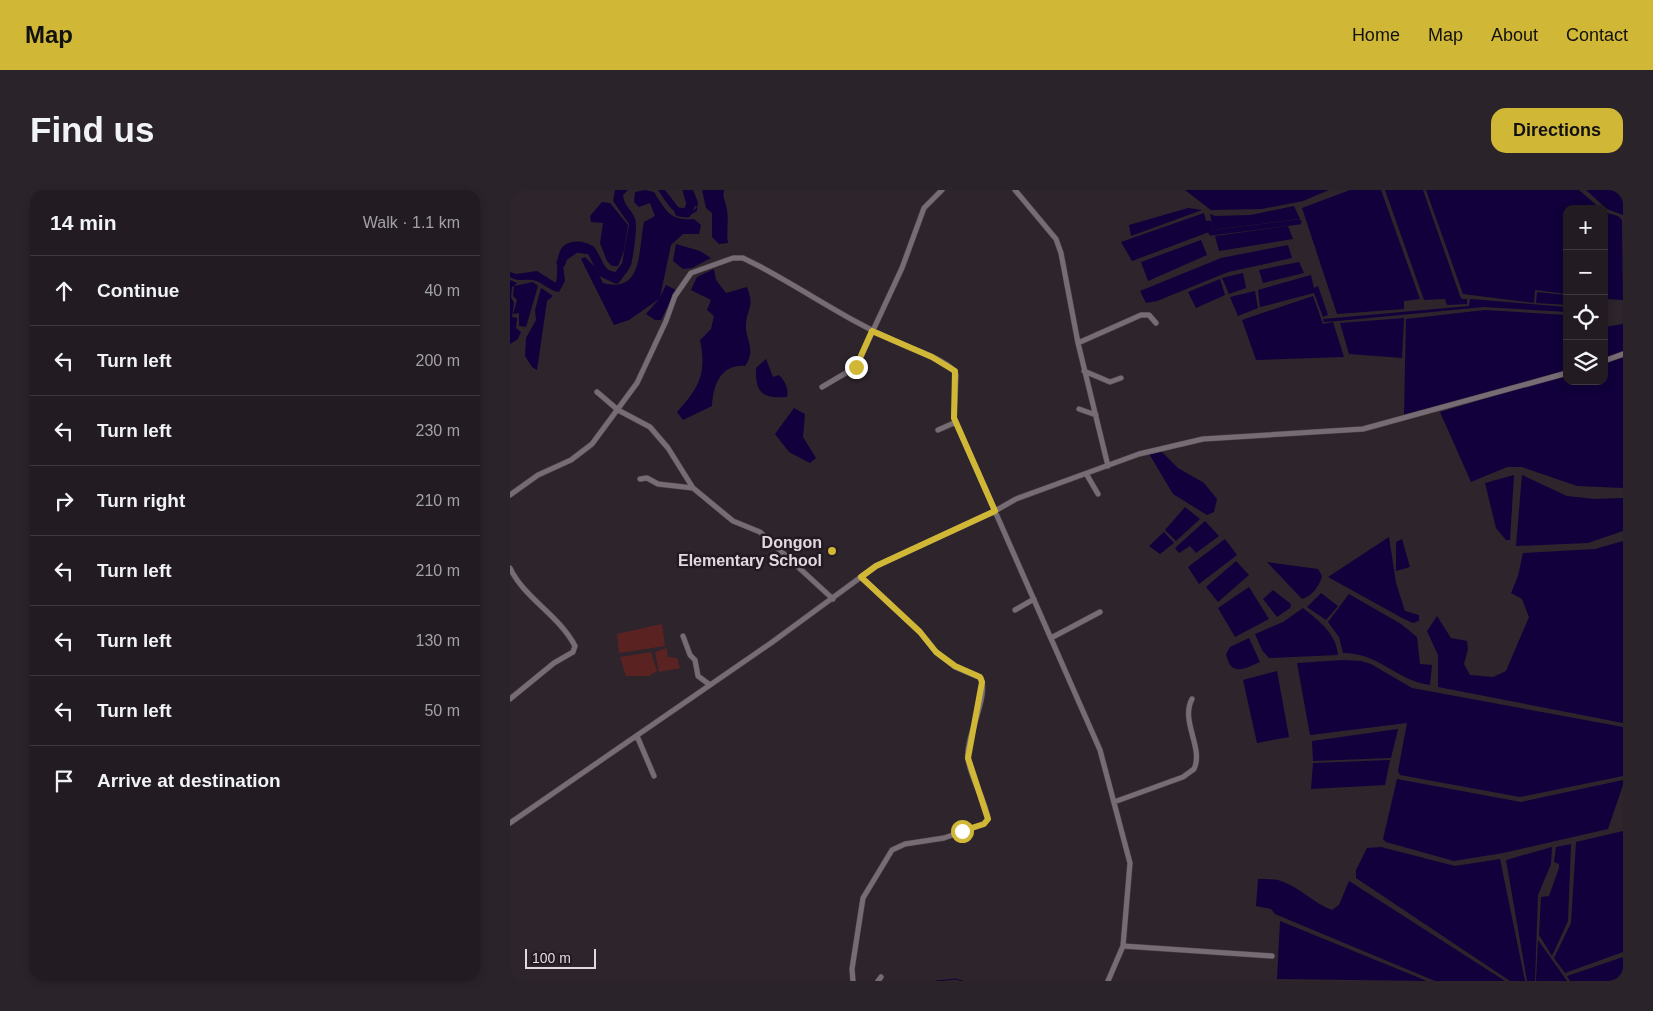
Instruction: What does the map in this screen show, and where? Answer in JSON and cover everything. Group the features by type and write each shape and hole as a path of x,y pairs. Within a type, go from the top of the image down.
{"street":[{"path":"822,387 855,368 902,268 924,208 942,190"},
{"path":"1015,190 1056,239 1070,293 1084,370 1108,466"},
{"path":"510,495 538,475 571,460 592,444 637,382 666,321 675,296 691,274 721,261 743,258 872,331 932,357 955,371 953,415 1100,750 1130,863 1124,946 1108,981"},
{"path":"1078,343 1141,315 1149,315 1156,323"},
{"path":"1608,359 1623,354"},
{"path":"1084,370 1110,382 1121,378"},
{"path":"510,823 833,599 876,566 995,511 1016,499 1139,454 1203,439 1363,429 1563,374"},
{"path":"597,392 618,410 650,428 668,448 693,488 733,521 760,532 833,599"},
{"path":"1079,408 1096,415"},
{"path":"938,430 956,422"},
{"path":"1087,474 1098,494"},
{"path":"640,479 647,478 658,484 693,488"},
{"path":"510,568 525,588 568,634 575,646 573,652 554,663 510,699"},
{"path":"853,981 852,969 863,898 892,850 905,844 944,838 984,824 988,819 968,758 981,693 981,678 955,666 936,652 920,632 861,577"},
{"path":"1014,610 1034,599"},
{"path":"1051,638 1100,612"},
{"path":"683,636 690,655 695,660 698,676 710,685"},
{"path":"1114,802 1183,777 1194,769 1196,757 1188,713 1192,699"},
{"path":"637,736 654,776"},
{"path":"1124,946 1272,956"}],"shaded area":[{"path":"615,190 628,190 623,195 624,199 636,222 631,265 621,277 605,272 587,247 576,246 568,249 563,265 565,281 559,292 537,281 519,280 510,277 510,272 516,274 537,271 556,283 560,251 566,244 571,242 581,242 590,245 597,251 605,267 617,272 622,264 629,224 613,201"},
{"path":"645,190 654,192 666,209 674,216 694,219 701,225 699,234 683,234 671,245 660,297 666,285 676,290 661,320 655,320 646,314 659,299 629,320 614,325 581,259 585,257 595,267 603,283 616,285 626,282 632,276 637,267 644,222 655,216 650,203 639,207 634,202 635,192"},
{"path":"658,190 665,190 679,208 693,211 697,207 687,199 685,190 693,190 698,202 697,211 684,215 679,214 669,206"},
{"path":"702,190 724,190 728,214 728,243 719,244 712,237 712,213 706,208"},
{"path":"1185,190 1329,190 1303,201 1262,209 1211,210"},
{"path":"1350,190 1381,190 1420,299 1404,301 1404,309 1337,314 1302,208"},
{"path":"1385,190 1423,190 1460,296 1462,299 1467,299 1467,304 1447,305 1445,299 1424,300"},
{"path":"1426,190 1579,190 1596,205 1563,205 1563,294 1535,290 1534,303 1463,294"},
{"path":"1586,190 1623,190 1623,215 1608,209 1608,205 1603,205"},
{"path":"602,202 610,203 628,225 624,251 618,266 612,266 607,261 600,243 603,223 591,222 590,216"},
{"path":"1294,206 1300,219 1213,230 1210,214 1215,216 1251,215"},
{"path":"1188,208 1202,210 1131,236 1129,225"},
{"path":"1204,213 1209,232 1132,261 1121,242"},
{"path":"1608,213 1618,216 1622,220 1623,300 1608,299"},
{"path":"1288,226 1293,239 1219,251 1215,236"},
{"path":"1201,240 1207,255 1148,281 1141,262"},
{"path":"676,244 700,251 711,258 692,268 683,269 673,261"},
{"path":"1288,245 1292,258 1228,272 1157,301 1146,303 1140,291 1221,258"},
{"path":"1299,262 1304,273 1263,283 1259,270"},
{"path":"714,269 716,280 726,293 747,287 750,304 746,330 750,345 750,355 745,366 730,368 720,377 714,391 712,406 683,420 677,412 696,388 702,371 700,340 711,329 714,316 707,310 711,300 691,290 697,277"},
{"path":"1243,273 1246,288 1229,294 1222,278"},
{"path":"1311,275 1314,288 1318,286 1328,315 1323,317 1314,293 1260,307 1258,290"},
{"path":"1220,279 1225,295 1196,308 1188,292"},
{"path":"510,280 517,283 512,287 511,297 514,303 512,317 517,318 516,328 521,332 518,339 510,344"},
{"path":"533,282 538,286 526,327 519,326 519,313 513,314 517,300 513,296 514,286"},
{"path":"541,288 553,296 547,301 537,370 532,367 525,356 526,338 536,320 535,310"},
{"path":"1255,291 1258,308 1238,316 1230,297"},
{"path":"1537,292 1563,295 1563,305 1536,303"},
{"path":"1313,296 1323,324 1333,322 1344,357 1256,360 1242,320"},
{"path":"1470,299 1563,307 1563,312 1484,307 1338,321 1324,322 1323,319 1469,306"},
{"path":"1485,310 1563,315 1563,372 1404,415 1406,319"},
{"path":"1404,318 1402,358 1349,354 1340,323"},
{"path":"1623,324 1623,352 1608,357 1608,340 1608,326"},
{"path":"1623,358 1623,488 1577,486 1522,467 1507,467 1471,482 1440,412 1563,375 1563,385 1608,385 1608,362"},
{"path":"766,359 773,377 779,375 785,382 787,397 772,397 762,393 759,389 756,368"},
{"path":"794,408 805,414 803,437 816,458 810,463 789,452 775,434"},
{"path":"1161,451 1178,468 1204,483 1217,499 1214,512 1207,515 1173,494 1148,452"},
{"path":"1514,475 1510,540 1506,540 1496,528 1485,483"},
{"path":"1522,475 1567,496 1595,499 1623,498 1623,531 1588,543 1516,546"},
{"path":"1185,507 1200,519 1176,541 1165,530"},
{"path":"1205,521 1219,536 1196,553 1190,546 1179,553 1175,548"},
{"path":"1164,532 1174,543 1160,554 1149,546"},
{"path":"1389,537 1396,583 1405,611 1419,615 1419,621 1413,623 1328,577"},
{"path":"1225,539 1237,555 1199,584 1188,567"},
{"path":"1402,539 1410,567 1396,571 1396,542"},
{"path":"1623,541 1623,723 1438,687 1438,655 1427,631 1437,616 1451,638 1467,641 1468,649 1464,664 1470,675 1493,677 1506,671 1529,617 1522,599 1511,593 1518,576 1523,553 1595,549"},
{"path":"1236,561 1249,575 1218,602 1206,587"},
{"path":"1267,562 1318,569 1322,576 1315,590 1309,596 1302,599"},
{"path":"1249,587 1269,619 1235,637 1218,608"},
{"path":"1273,590 1291,604 1290,608 1277,617 1263,599"},
{"path":"1321,593 1338,606 1326,620 1307,607"},
{"path":"1349,594 1401,624 1417,637 1420,664 1432,665 1430,685 1407,678 1367,657 1343,653 1339,637 1328,622"},
{"path":"1303,608 1326,628 1334,640 1338,655 1269,658 1262,650 1255,634 1283,622"},
{"path":"662,624 665,646 619,653 617,634"},
{"path":"1249,638 1260,662 1244,669 1231,666 1226,654 1230,647"},
{"path":"667,648 667,657 677,658 680,668 659,672 655,652"},
{"path":"651,652 657,671 649,676 626,676 620,657"},
{"path":"1343,660 1361,661 1371,664 1412,688 1623,727 1623,776 1520,797 1400,775 1398,771 1407,723 1310,735 1297,663"},
{"path":"1277,671 1289,737 1257,743 1243,680"},
{"path":"1398,729 1391,758 1313,761 1312,741"},
{"path":"1390,760 1385,785 1311,789 1313,763"},
{"path":"1397,779 1521,802 1623,780 1623,785 1608,829 1503,853 1454,861 1386,842 1383,839"},
{"path":"1623,831 1623,952 1565,973 1554,958 1571,923 1576,842"},
{"path":"1571,844 1568,921 1552,956 1539,935 1541,897 1549,896 1559,868 1559,864 1554,862 1556,847"},
{"path":"1381,847 1455,866 1500,859 1525,981 1510,981 1356,878 1356,870 1367,848"},
{"path":"1552,847 1551,864 1538,895 1535,981 1527,981 1506,860"},
{"path":"1258,879 1276,880 1286,883 1332,910 1339,905 1349,881 1505,981 1435,981 1275,914 1271,909 1256,906"},
{"path":"1280,921 1427,981 1277,979"},
{"path":"1538,940 1567,981 1536,981"},
{"path":"1623,957 1623,981 1570,981 1567,976"}],"waterway":[{"path":"679,212 687,213 691,204 687,190"},
{"path":"1201,225 1209,223 1211,233 1299,222"},
{"path":"561,263 563,257 576,248 591,250 603,273 616,279 624,268"},
{"path":"936,981 956,979 962,981"}],"place":[{"name":"Dongon Elementary School","path":"832,551"}],"route":[{"path":"856,367 872,331 932,357 955,371 953,415 995,511 876,566 861,577 920,632 936,652 955,666 981,678 977,716 968,758 988,819 984,824 962,831"}]}
